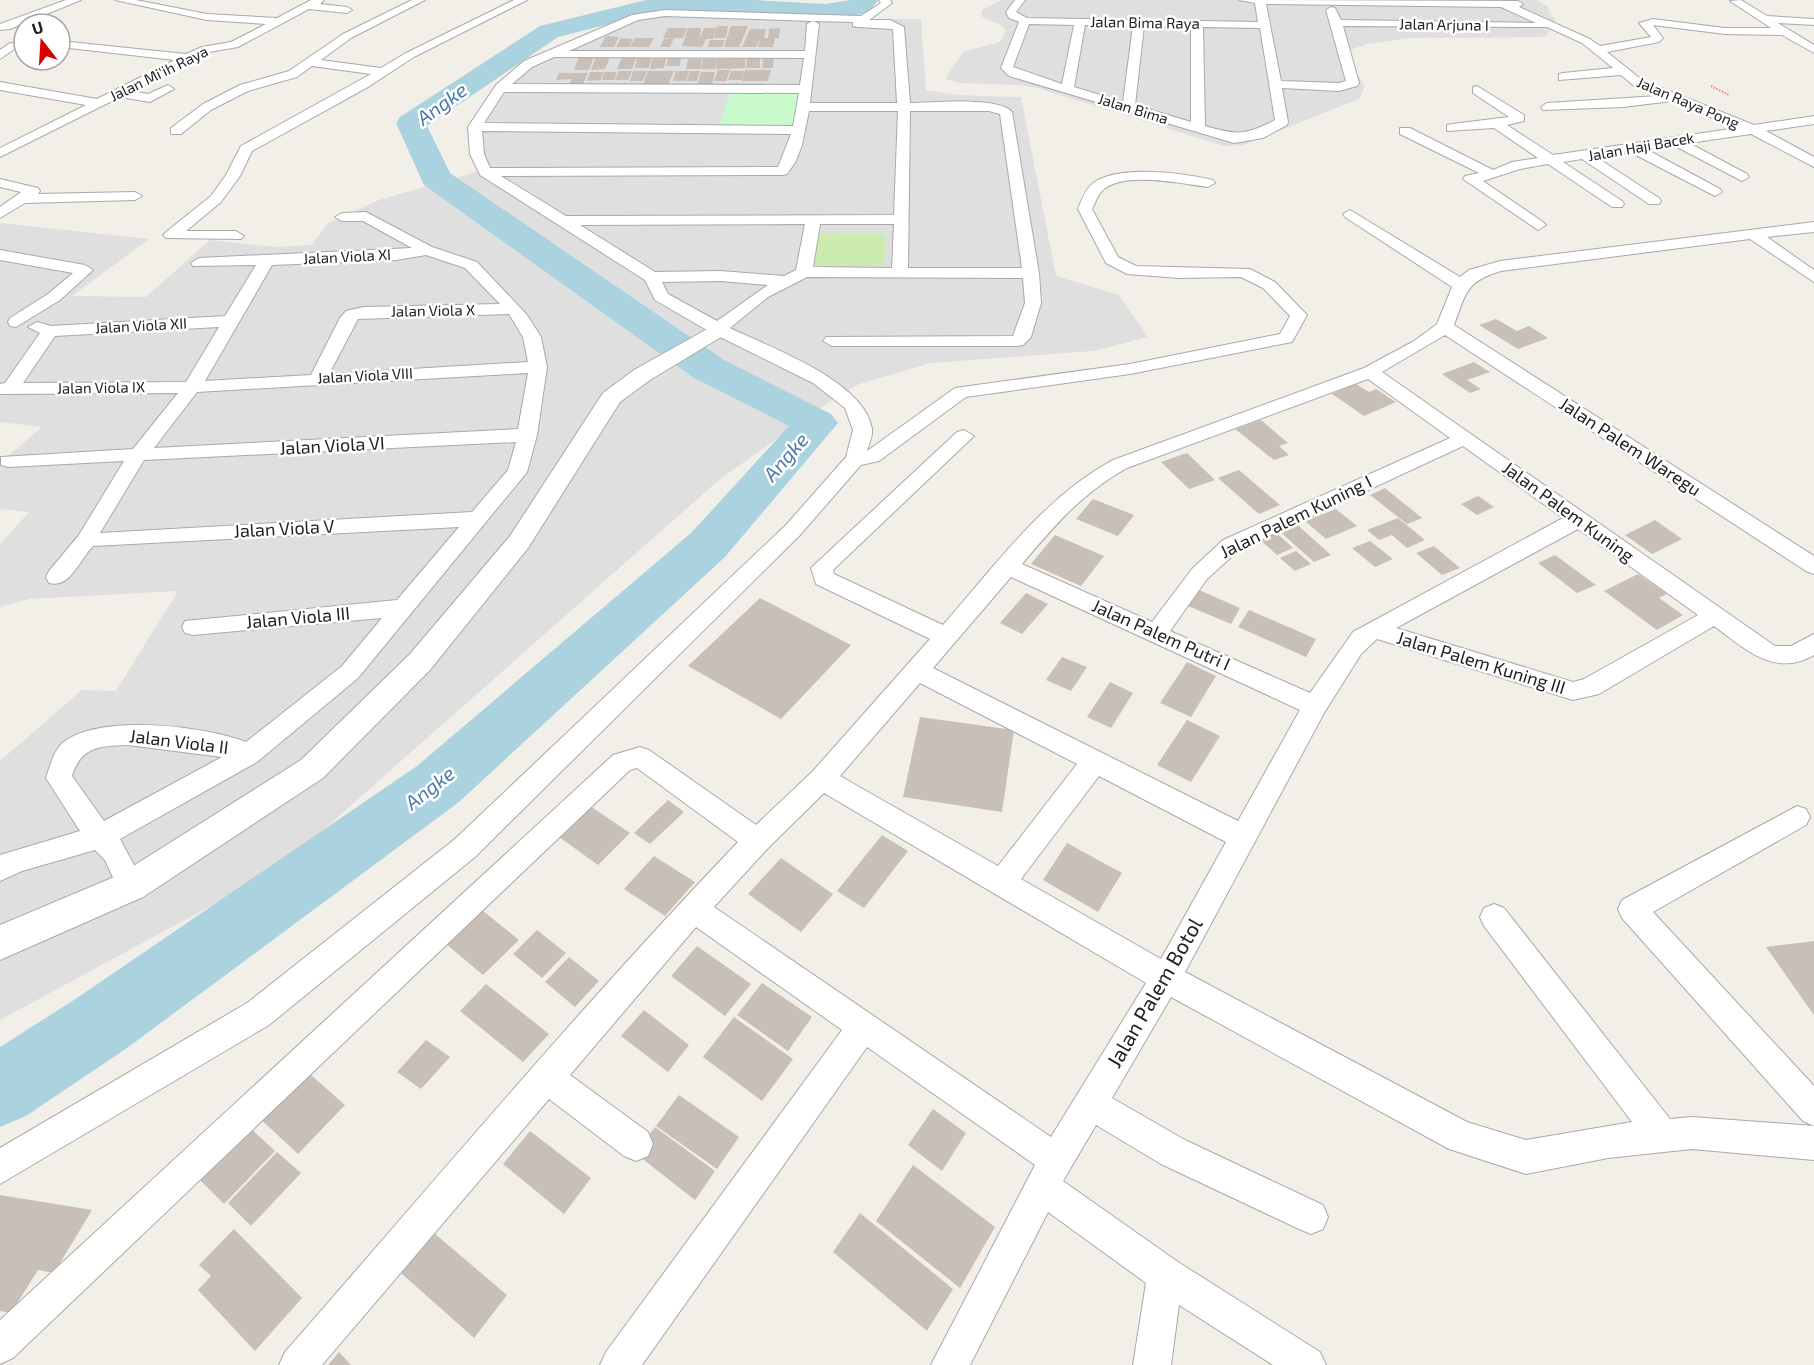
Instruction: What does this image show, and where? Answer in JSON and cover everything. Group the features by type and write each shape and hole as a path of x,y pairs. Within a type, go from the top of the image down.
{"street":[{"path":"0,27 6,27 76,0"},
{"path":"120,0 207,17 279,21"},
{"path":"170,10 192,0"},
{"path":"176,131 207,107 244,88 292,74 347,36 420,0"},
{"path":"236,236 171,235 216,199 232,176 246,149 410,55 522,0"},
{"path":"784,282 721,276 652,277 484,172 477,154 475,127 500,88 528,64 545,54 636,17 664,13 862,19 872,16 887,3 884,0"},
{"path":"1020,0 1011,12 1013,16 1024,21"},
{"path":"1243,0 1503,4 1526,2"},
{"path":"1260,0 1275,84 1351,86 1353,83 1337,23 1326,0"},
{"path":"1735,1 1814,50"},
{"path":"313,3 347,10"},
{"name":"Jalan Mi'ih Raya","path":"0,153 206,49 234,45 313,3"},
{"name":"Jalan Raya Pong","path":"1503,4 1578,36 1638,83 1752,129 1814,163"},
{"path":"1767,19 1814,22"},
{"name":"Jalan Bima Raya","path":"1024,21 1265,25"},
{"name":"Jalan Bima","path":"1024,21 1011,53 1008,71 1234,139 1258,135 1282,122 1275,84"},
{"path":"1067,88 1080,22"},
{"path":"1590,28 1598,41 1597,49 1655,40 1656,35 1645,23 1653,22 1725,31 1786,32"},
{"path":"621,23 896,25 904,107 900,272"},
{"path":"1128,108 1138,23"},
{"name":"Jalan Arjuna I","path":"1337,23 1550,26"},
{"path":"484,172 782,171 789,165 799,130 813,24"},
{"path":"1197,24 1198,129"},
{"path":"0,44 15,46 0,55"},
{"path":"72,46 188,58"},
{"path":"545,54 810,55"},
{"path":"309,62 382,72"},
{"path":"1563,77 1623,71"},
{"path":"0,86 98,103"},
{"path":"128,110 168,88"},
{"path":"500,88 725,95 806,89"},
{"path":"1452,128 1520,120 1477,90"},
{"path":"118,93 150,98"},
{"path":"1547,107 1672,98"},
{"path":"1623,103 1639,113"},
{"path":"803,107 989,107 1006,112 1031,273 1033,303 1022,337 1017,340 832,342"},
{"name":"Jalan Haji Bacek","path":"1538,225 1470,179 1493,175 1517,165 1587,157 1814,120"},
{"path":"475,127 715,124 799,130"},
{"path":"1497,124 1617,204"},
{"path":"1404,131 1493,175"},
{"path":"1676,141 1742,177"},
{"path":"1634,148 1714,192"},
{"path":"1587,157 1654,201"},
{"path":"855,459 872,457 961,392 1130,369 1286,338 1299,315 1269,285 1244,272 1133,271 1112,260 1085,209 1096,188 1112,179 1141,176 1209,183"},
{"path":"0,183 33,190 0,214"},
{"path":"23,199 135,196"},
{"path":"1350,214 1461,285"},
{"path":"0,869 16,861 100,837 248,755 350,672 517,472 527,435 538,367 532,338 515,309 471,265 427,250 366,216 342,217"},
{"path":"804,272 813,219"},
{"path":"562,221 902,219"},
{"path":"298,1365 693,909 757,841 822,779 1006,566 1061,505 1091,480 1120,464 1370,372 1420,345 1445,327 1461,285 1475,273 1500,266 1754,235 1810,231"},
{"path":"1754,235 1814,277"},
{"name":"Jalan Viola XI","path":"199,263 396,255 427,250"},
{"path":"0,255 85,270 54,297 8,321"},
{"path":"57,577 89,537 90,530 137,456 192,387 266,261"},
{"path":"0,944 131,886 312,769 420,662 519,542 611,398 642,375 714,332 762,294 804,272 1031,273"},
{"path":"0,1167 258,1014 465,848 793,530 855,459 863,430 853,405 819,379 714,332 660,297 652,277"},
{"name":"Jalan Viola X","path":"318,378 346,322 352,315 364,312 515,309"},
{"name":"Jalan Viola XII","path":"8,321 50,331 231,321"},
{"name":"Jalan Palem Waregu","path":"1445,327 1814,566"},
{"path":"5,389 50,331"},
{"name":"Jalan Viola VIII","path":"192,387 538,367"},
{"name":"Jalan Palem Kuning","path":"1370,372 1767,652 1779,657 1802,653 1814,643"},
{"name":"Jalan Viola IX","path":"5,389 192,387"},
{"name":"Jalan Viola VI","path":"8,461 527,435"},
{"path":"944,636 824,578 822,568 964,436"},
{"name":"Jalan Palem Kuning I","path":"1157,632 1197,575 1213,557 1231,545 1465,438"},
{"name":"Jalan Viola V","path":"89,537 99,540 479,519"},
{"name":"Jalan Palem Botol","path":"950,1365 1049,1173 1166,978 1315,706 1353,648 1361,638 1374,630 1577,520"},
{"name":"Jalan Palem Putri I","path":"1006,566 1157,632 1315,706"},
{"name":"Jalan Viola III","path":"193,627 403,608"},
{"name":"Jalan Palem Kuning III","path":"1374,630 1573,691 1590,687 1714,616"},
{"path":"916,670 1243,837"},
{"name":"Jalan Viola II","path":"100,837 58,778 63,762 73,749 95,738 123,734 236,748 248,755"},
{"path":"0,1345 622,762 640,757 757,841"},
{"path":"1002,883 1095,761"},
{"path":"822,779 1166,978 1461,1137 1526,1157 1608,1141 1692,1133 1814,1143"},
{"path":"1797,817 1632,909 1814,1110"},
{"path":"100,837 115,852 131,886"},
{"path":"693,909 863,1027 1049,1173 1165,1275 1308,1365"},
{"path":"1494,917 1662,1135"},
{"path":"619,1365 863,1027"},
{"path":"547,1077 636,1144"},
{"path":"1090,1103 1173,1152 1311,1217"},
{"path":"1152,1365 1165,1275"}],"shaded area":[{"path":"1001,0 1537,0 1547,6 1555,21 1545,37 1409,38 1368,44 1349,50 1353,68 1365,86 1359,99 1244,145 1224,146 1037,88 1020,85 960,83 945,79 963,52 1000,42 1006,31 1003,26 982,17 982,10"},
{"path":"722,10 869,19 921,19 926,90 958,95 1021,97 1056,276 1119,295 1148,337 1093,351 931,363 859,384 832,400 720,479 279,869 0,1020 0,761 82,690 116,691 178,591 29,599 0,607 0,544 29,512 0,509 0,463 42,427 0,422 0,223 149,239 72,296 146,297 210,240 275,247 312,245 327,224 379,200 483,170 473,130 477,113 505,77 548,51 642,11"}],"green space":[{"path":"730,92 798,92 794,128 719,126"},
{"path":"818,233 886,234 884,266 813,266"}],"building":[{"path":"717,26 728,26 726,38 714,38"},
{"path":"731,26 748,26 739,47 724,47"},
{"path":"668,28 687,28 683,38 674,38 670,47 660,47 664,39 671,39 663,38"},
{"path":"688,28 701,28 700,39 704,28 716,28 713,39 706,39 702,47 682,46"},
{"path":"780,28 779,38 775,38 773,47 758,47 761,38 756,47 742,47 750,29 766,29 764,38 768,38 769,29"},
{"path":"606,36 619,37 614,47 600,47"},
{"path":"621,38 633,39 629,47 616,47"},
{"path":"635,38 654,38 649,47 630,47"},
{"path":"710,40 725,40 722,47 708,47"},
{"path":"594,56 589,70 574,70 579,57"},
{"path":"637,56 632,69 617,69 622,57"},
{"path":"596,57 610,57 605,69 591,70"},
{"path":"637,58 651,58 649,68 635,68"},
{"path":"666,58 664,68 650,69 652,59"},
{"path":"668,58 681,58 680,66 666,66"},
{"path":"745,58 745,68 716,69 717,59"},
{"path":"747,58 760,58 760,68 746,68"},
{"path":"774,58 773,68 762,68 763,59"},
{"path":"688,59 702,59 700,69 686,69"},
{"path":"703,59 717,59 715,69 701,69"},
{"path":"718,70 730,70 726,81 714,81"},
{"path":"745,70 771,70 768,81 742,81"},
{"path":"619,71 632,71 628,80 615,80"},
{"path":"633,71 647,71 643,81 630,81"},
{"path":"648,71 674,71 668,85 643,85"},
{"path":"676,71 689,71 686,81 673,81"},
{"path":"690,71 700,71 697,81 687,81"},
{"path":"731,71 744,71 742,80 728,80"},
{"path":"590,72 603,72 601,80 587,81"},
{"path":"604,72 617,72 614,80 602,80"},
{"path":"701,72 715,72 712,86 697,86"},
{"path":"559,73 588,73 583,84 569,84 572,79 556,80"},
{"path":"1496,319 1517,331 1529,326 1548,338 1518,349 1479,325"},
{"path":"1474,362 1490,372 1467,380 1481,389 1470,393 1442,374"},
{"path":"1356,384 1369,392 1376,389 1396,402 1364,416 1332,394"},
{"path":"1261,420 1288,443 1279,446 1289,455 1274,460 1235,429"},
{"path":"1187,453 1215,480 1189,489 1161,462"},
{"path":"1239,470 1280,505 1259,514 1218,478"},
{"path":"1385,488 1422,518 1407,524 1370,495"},
{"path":"1478,496 1494,507 1477,515 1461,504"},
{"path":"1093,499 1134,515 1118,536 1076,519"},
{"path":"1336,509 1357,526 1326,539 1305,521"},
{"path":"1398,518 1425,540 1407,548 1392,535 1379,540 1367,530"},
{"path":"1655,520 1682,539 1652,554 1625,535"},
{"path":"1294,522 1331,555 1314,562 1277,529"},
{"path":"1272,529 1293,548 1277,555 1256,536"},
{"path":"1055,535 1104,556 1081,586 1031,564"},
{"path":"1370,541 1393,559 1375,567 1352,548"},
{"path":"1434,546 1460,568 1442,575 1416,553"},
{"path":"1296,551 1311,564 1295,571 1280,558"},
{"path":"1555,555 1596,585 1577,593 1538,563"},
{"path":"1638,574 1667,594 1659,598 1683,615 1657,630 1604,591"},
{"path":"1199,590 1240,608 1231,624 1188,606"},
{"path":"1026,593 1048,604 1022,634 1000,623"},
{"path":"760,598 851,645 781,719 688,666"},
{"path":"1249,610 1316,639 1306,657 1238,627"},
{"path":"1062,657 1087,667 1071,691 1046,680"},
{"path":"1187,662 1216,676 1191,717 1160,703"},
{"path":"1110,682 1133,693 1111,728 1087,717"},
{"path":"920,717 1014,730 1002,812 903,797"},
{"path":"1187,720 1220,736 1191,782 1157,765"},
{"path":"668,800 684,812 650,844 634,833"},
{"path":"587,804 630,833 598,865 555,834"},
{"path":"882,835 908,851 864,908 837,891"},
{"path":"1067,843 1122,873 1098,912 1043,880"},
{"path":"654,856 695,882 665,916 624,889"},
{"path":"781,858 833,894 801,932 748,894"},
{"path":"482,910 519,940 483,975 446,944"},
{"path":"537,930 566,953 542,978 513,954"},
{"path":"1814,941 1814,1015 1766,947"},
{"path":"697,946 751,984 725,1016 671,976"},
{"path":"569,957 599,981 575,1007 545,982"},
{"path":"762,983 812,1017 788,1051 737,1015"},
{"path":"486,984 549,1034 523,1062 460,1011"},
{"path":"644,1010 689,1045 668,1072 621,1036"},
{"path":"734,1017 793,1059 762,1101 703,1057"},
{"path":"426,1040 450,1057 421,1089 397,1072"},
{"path":"303,1068 345,1105 298,1154 256,1115"},
{"path":"679,1095 739,1137 717,1169 656,1126"},
{"path":"933,1109 966,1133 942,1171 908,1145"},
{"path":"247,1125 275,1151 224,1204 196,1176"},
{"path":"655,1127 715,1171 695,1200 635,1153"},
{"path":"530,1131 591,1178 564,1214 503,1164"},
{"path":"277,1152 301,1173 251,1226 228,1203"},
{"path":"913,1165 995,1227 960,1288 876,1221"},
{"path":"0,1195 92,1210 54,1273 38,1270 11,1313 0,1311"},
{"path":"860,1213 953,1289 927,1331 833,1252"},
{"path":"234,1229 302,1298 255,1351 198,1290 211,1276 199,1265"},
{"path":"434,1233 507,1295 474,1338 401,1273"},
{"path":"339,1352 351,1365 328,1365"}],"waterway":[{"name":"Angke","path":"0,1090 102,1023 438,784 708,545 816,423 709,369 436,178 411,123 549,31 668,2 825,12 853,8 866,0"}]}
